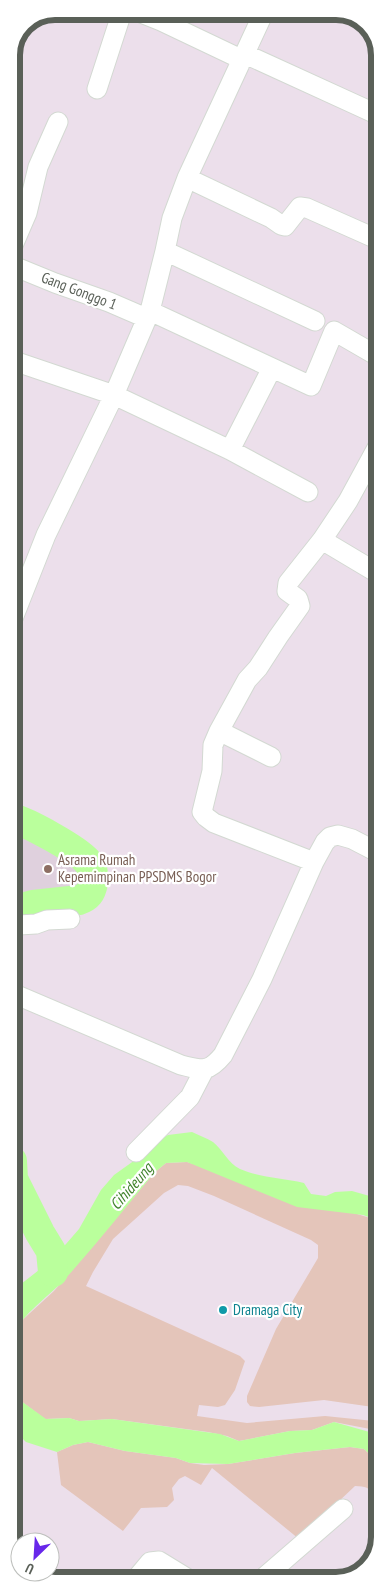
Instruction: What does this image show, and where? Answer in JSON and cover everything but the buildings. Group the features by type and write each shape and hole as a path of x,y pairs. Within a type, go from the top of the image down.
{"street":[{"path":"97,89 119,20"},
{"path":"158,20 371,113"},
{"path":"20,601 46,535 114,396 148,315 172,218 187,178 260,20"},
{"path":"20,229 27,213 38,167 58,122"},
{"path":"187,178 272,218 281,225 285,226 300,207 307,208 371,236"},
{"path":"165,252 315,321"},
{"name":"Gang Gonggo 1","path":"20,269 55,283 148,315 311,386 334,331 371,352"},
{"path":"20,363 114,396 230,450 308,492"},
{"path":"230,450 272,368"},
{"path":"314,862 214,823 202,812 212,771 213,745 219,730 247,680 258,668 300,606 298,599 287,590 288,584 322,540 348,501 371,459"},
{"path":"322,540 371,569"},
{"path":"219,730 271,757"},
{"path":"136,1152 190,1097 204,1070 214,1065 223,1055 262,979 314,862 325,842 330,837 338,835 352,839 371,849"},
{"path":"20,924 36,924 47,920 70,919"},
{"path":"20,996 181,1065 204,1070"},
{"path":"270,1572 343,1509"},
{"path":"142,1572 150,1562 159,1560 178,1572"}],"shaded area":[{"name":"Asrama Rumah Kepemimpinan PPSDMS Bogor","path":"20,831 67,855 81,864 88,873 86,889 77,893 20,902"},
{"path":"187,1162 371,1218 371,1407 324,1400 259,1407 250,1406 247,1402 247,1396 276,1329 318,1258 318,1245 311,1240 214,1196 188,1186 178,1185 164,1193 113,1239 86,1286 240,1356 245,1361 235,1390 225,1405 218,1407 199,1405 197,1416 247,1423 325,1416 371,1421 371,1430 334,1422 312,1430 290,1431 239,1441 208,1432 112,1419 79,1421 69,1418 45,1419 20,1400 20,1322 54,1291 155,1172 166,1163"},
{"path":"88,1442 125,1451 176,1458 204,1465 228,1464 295,1453 350,1447 364,1449 371,1456 371,1499 369,1489 355,1486 299,1539 212,1468 201,1485 185,1476 179,1479 172,1488 174,1500 167,1507 141,1508 123,1531 61,1485 57,1452 73,1445"}],"water":[{"name":"Cihideung","path":"192,1132 213,1142 240,1169 264,1176 304,1183 311,1194 326,1196 335,1192 352,1191 371,1196 371,1218 363,1215 297,1207 187,1162 166,1163 155,1172 77,1266 20,1324 20,1285 48,1263 79,1229 101,1190 114,1175 135,1160 144,1150 168,1135"},
{"path":"20,1400 46,1419 69,1418 79,1421 112,1419 220,1434 239,1441 290,1431 312,1430 334,1422 371,1432 371,1456 364,1449 350,1447 295,1453 228,1464 190,1463 176,1458 125,1451 88,1442 73,1445 57,1452 26,1442 20,1436"}],"waterway":[{"path":"20,821 73,849 87,861 93,872 93,883 90,892 82,899 33,905 20,909"},
{"path":"20,1193 51,1251 53,1272"}],"place":[{"name":"Asrama Rumah Kepemimpinan PPSDMS Bogor","path":"48,869"},
{"name":"Dramaga City","path":"223,1310"}]}
